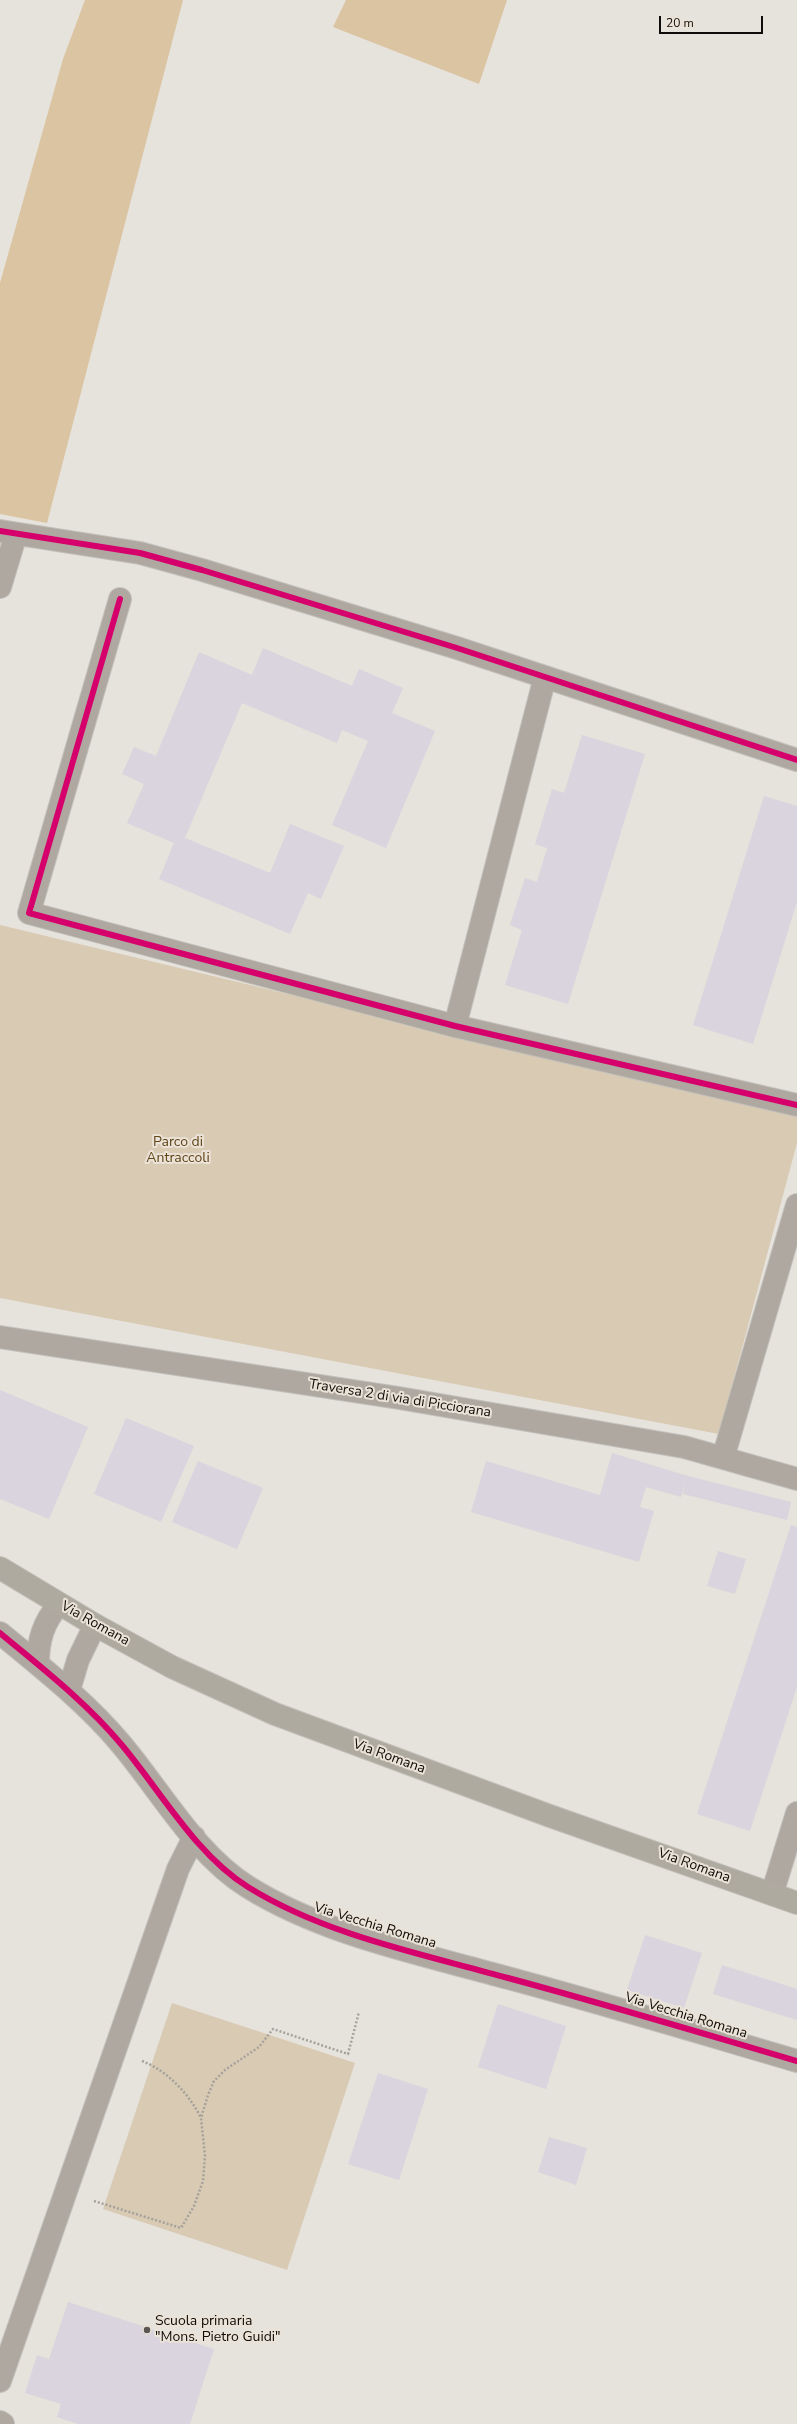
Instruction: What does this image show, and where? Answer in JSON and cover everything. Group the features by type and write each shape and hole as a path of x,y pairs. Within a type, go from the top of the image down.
{"main road":[{"name":"Via Romana","path":"0,1568 95,1625 205,1683 275,1714 550,1816 797,1903"}],"street":[{"path":"0,587 8,533 154,556 404,632 797,760"},
{"path":"120,599 29,913 455,1026 797,1105"},
{"path":"455,1026 545,677"},
{"path":"723,1458 797,1206"},
{"name":"Traversa 2 di via di Picciorana","path":"0,1337 399,1398 684,1447 797,1479"},
{"path":"38,1664 38,1644 40,1633 50,1614 59,1604"},
{"path":"69,1690 78,1660 95,1625"},
{"name":"Via Vecchia Romana","path":"0,1633 69,1690 120,1742 213,1860 247,1887 312,1920 402,1949 614,2006 797,2061"},
{"path":"772,1894 797,1813"},
{"path":"0,2381 67,2193 178,1869 194,1837"}],"path":[{"path":"201,2118 214,2081 225,2070 259,2047 274,2029 348,2054 359,2012"},
{"path":"67,2193 181,2228 194,2206 203,2181 205,2156 201,2118 194,2103 168,2076 151,2064 115,2051"}],"green space":[{"name":"Parco di Antraccoli","path":"0,925 797,1116 797,1143 719,1434 0,1298"},
{"path":"172,2003 355,2063 287,2270 103,2209"}],"shaded area":[{"path":"85,0 183,0 47,523 0,514 0,283 63,59"},
{"path":"346,0 507,0 479,84 333,27"}],"building":[{"path":"263,648 352,686 359,669 403,688 392,713 435,731 386,848 332,825 368,741 342,730 337,743 242,703 185,838 270,873 290,824 344,846 321,899 308,893 290,934 159,879 174,843 127,823 144,784 122,774 134,747 156,756 199,652 252,675"},
{"path":"582,735 645,754 568,1004 505,985 522,930 510,925 525,878 537,882 547,848 535,844 552,789 564,793"},
{"path":"764,796 797,806 797,902 753,1044 693,1025"},
{"path":"0,1390 88,1427 49,1519 0,1499"},
{"path":"126,1418 194,1446 161,1522 94,1494"},
{"path":"612,1453 688,1476 791,1502 787,1520 683,1494 686,1481 681,1497 646,1487 640,1507 654,1511 639,1562 471,1512 486,1461 600,1495"},
{"path":"198,1461 263,1488 237,1549 172,1522"},
{"path":"791,1525 797,1527 797,1687 750,1831 697,1814"},
{"path":"718,1551 746,1559 735,1594 707,1586"},
{"path":"645,1935 702,1953 684,2008 627,1990"},
{"path":"722,1965 797,1989 797,2020 713,1994"},
{"path":"498,2004 566,2026 546,2089 478,2067"},
{"path":"378,2073 428,2089 399,2180 348,2164"},
{"path":"549,2137 587,2148 576,2185 538,2172"},
{"path":"68,2302 214,2349 190,2424 78,2424 57,2417 61,2404 25,2393 37,2355 49,2359"}],"cycle path":[{"path":"0,531 140,553 202,570 457,648 797,760"},
{"path":"120,599 29,913 455,1026 797,1105"},
{"path":"0,1633 63,1686 93,1714 136,1762 195,1840 212,1858 229,1874 278,1904 341,1931 375,1942 581,1998 797,2061"}],"place":[{"name":"Scuola primaria \"Mons. Pietro Guidi\"","path":"147,2330"}]}
